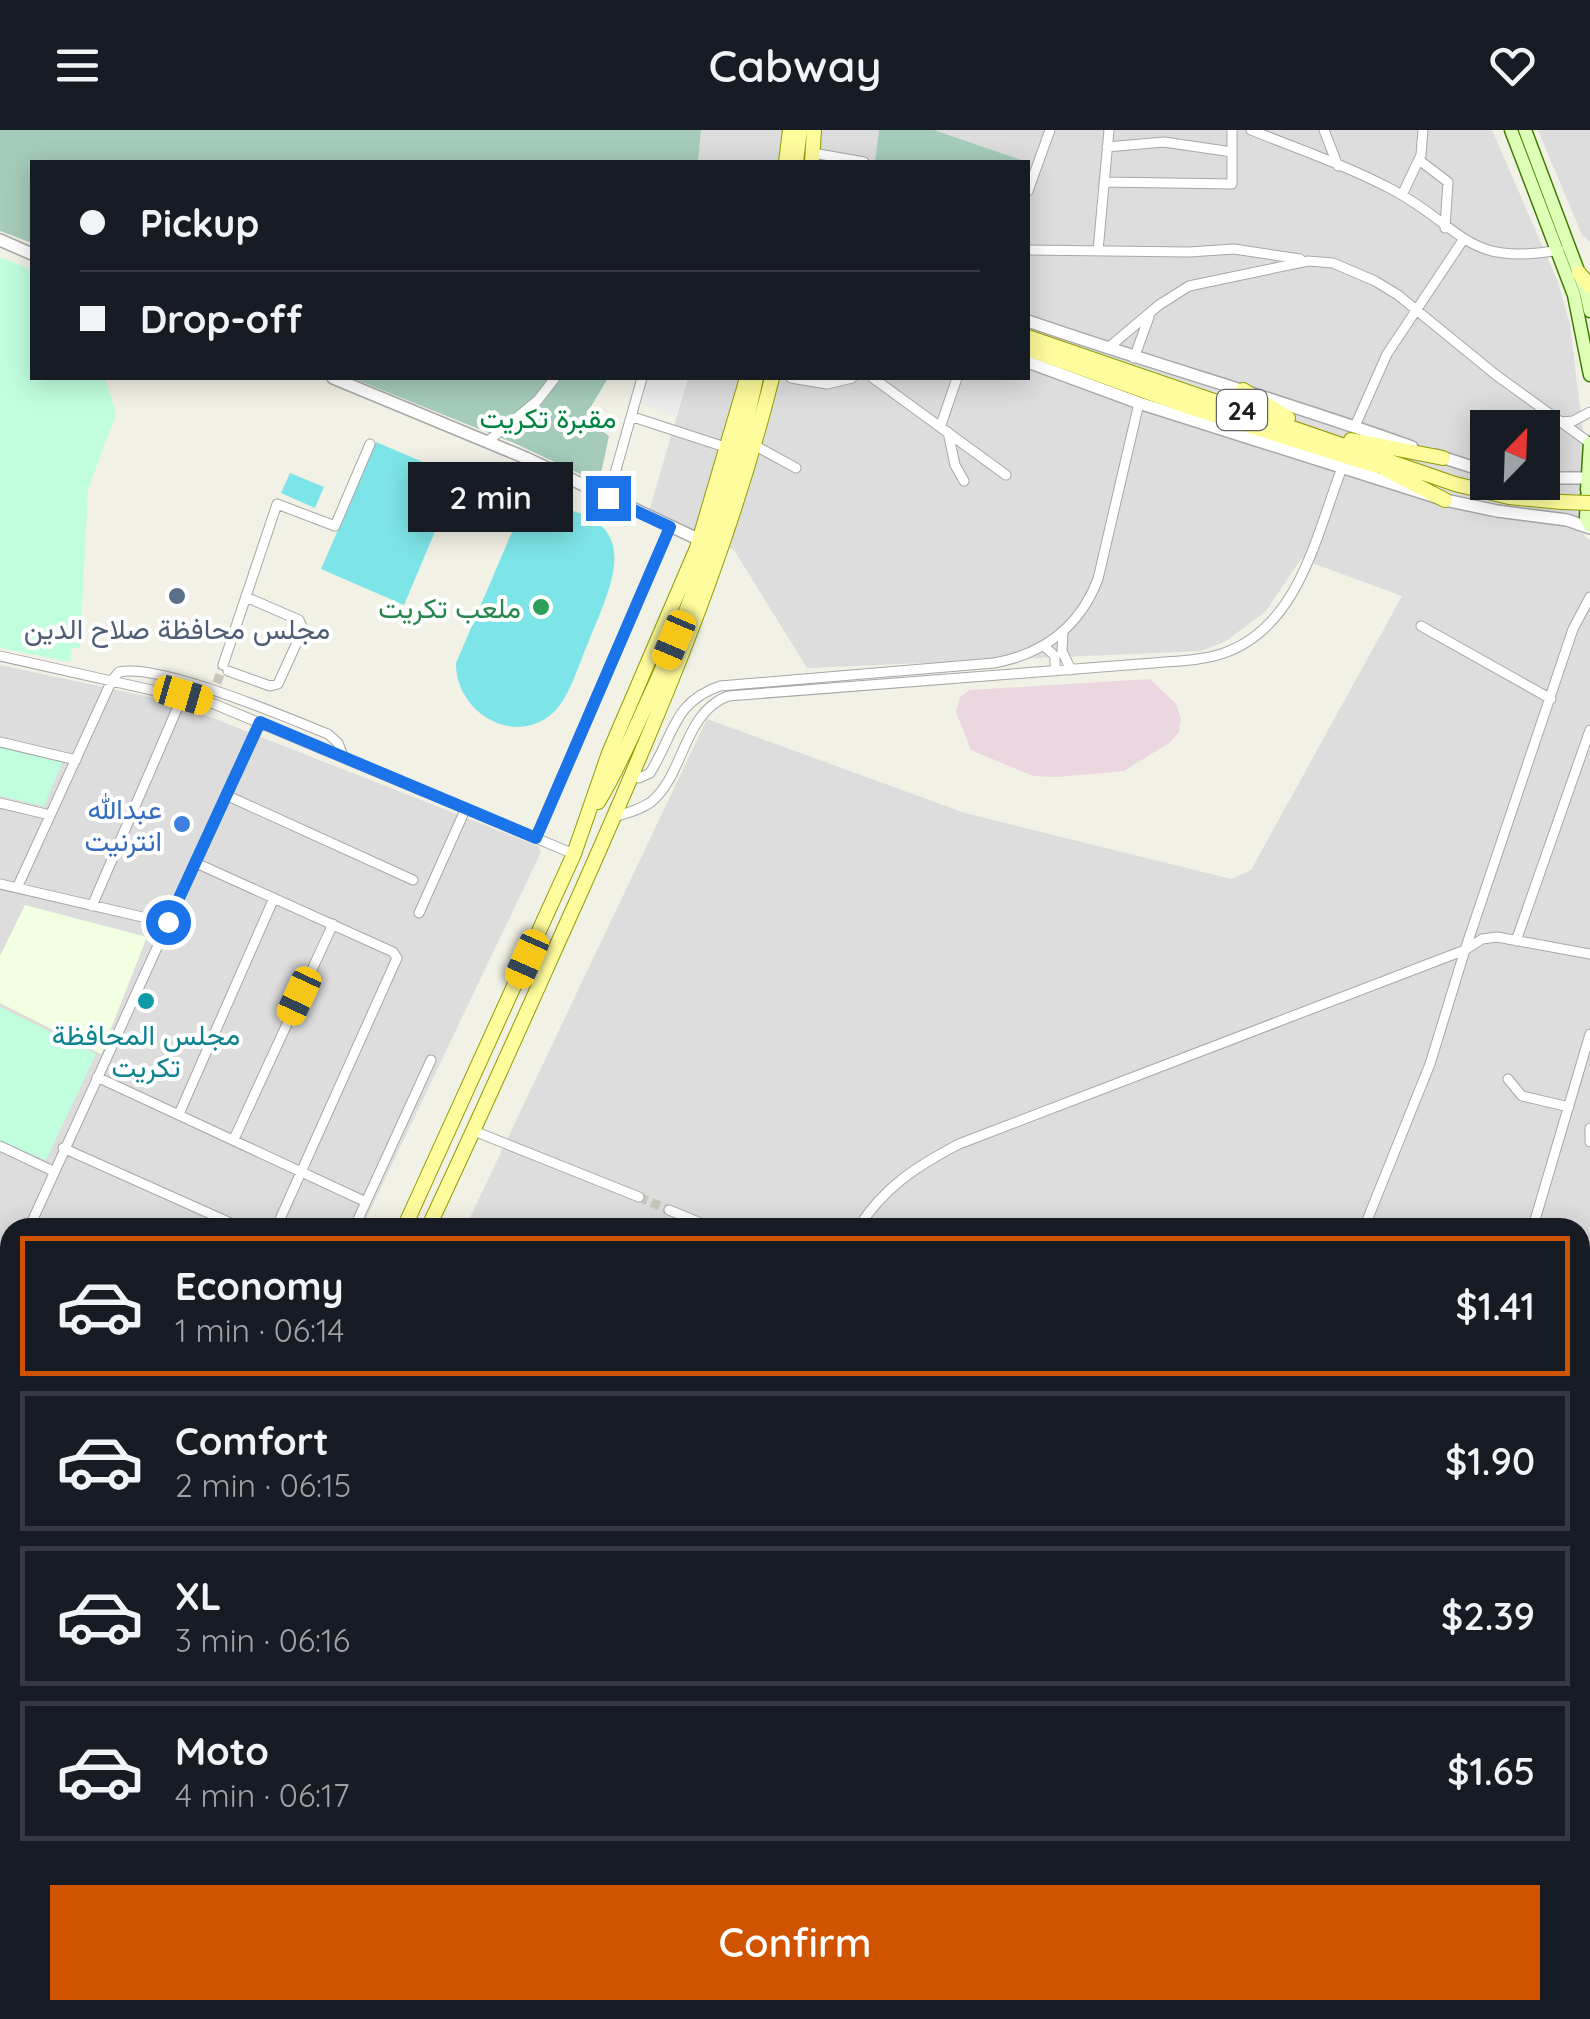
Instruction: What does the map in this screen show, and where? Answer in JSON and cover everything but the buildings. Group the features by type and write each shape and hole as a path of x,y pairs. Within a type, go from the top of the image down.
{"main road":[{"path":"786,160 790,130"},
{"path":"796,160 800,130"},
{"path":"812,158 814,130"},
{"path":"1511,130 1560,242 1590,286"},
{"path":"1525,130 1560,242 1584,333 1590,375"},
{"path":"1579,273 1590,311"},
{"name":"24","path":"1030,338 1317,440 1456,484"},
{"name":"24","path":"1030,350 1164,399 1317,440 1385,469 1508,497 1589,507"},
{"path":"409,1218 574,854 609,753 700,540 753,380"},
{"path":"588,817 618,766 684,615 732,473 753,380"},
{"path":"433,1218 632,776 711,581 771,380"},
{"path":"1243,390 1317,440"},
{"path":"1164,399 1173,414"},
{"path":"1281,448 1317,440 1362,442 1444,458"},
{"path":"1589,507 1590,443"},
{"path":"1385,469 1444,500"},
{"path":"448,1134 471,1137"}],"street":[{"path":"1030,185 1050,130"},
{"path":"1098,251 1109,130"},
{"path":"1164,142 1165,130"},
{"path":"1104,182 1232,184 1232,130"},
{"path":"1251,130 1402,195 1462,240 1526,256 1560,242"},
{"path":"1324,130 1338,166"},
{"path":"1402,195 1419,160 1423,130"},
{"path":"1108,147 1164,142 1232,152"},
{"path":"812,158 838,160"},
{"path":"1419,160 1448,182 1446,228"},
{"path":"0,240 30,253"},
{"path":"1355,426 1378,372 1462,240"},
{"path":"1030,250 1234,249 1339,264 1386,287 1496,375 1590,443"},
{"path":"1108,348 1174,294 1205,280 1308,261"},
{"path":"1134,358 1150,314"},
{"path":"1030,322 1470,466"},
{"path":"1030,363 1139,403 1444,500 1497,512 1568,520 1589,507 1560,489"},
{"path":"338,380 554,470 700,540"},
{"path":"488,442 538,400 553,380"},
{"path":"803,380 827,384 844,380"},
{"path":"876,380 1006,476"},
{"path":"957,380 944,428 964,481"},
{"path":"608,498 640,382"},
{"path":"632,776 650,773 684,707 707,690 1012,660 1044,646 1080,613 1098,579 1139,403"},
{"path":"1561,422 1590,412"},
{"path":"633,417 728,448"},
{"path":"246,597 299,620 303,629 278,684 270,686 226,668 246,597 278,504 335,526 370,444"},
{"path":"754,444 796,468"},
{"path":"614,816 644,806 656,797 702,714 728,696 1213,656 1257,636 1275,620 1295,589 1342,468"},
{"path":"536,838 670,527"},
{"path":"1368,1218 1430,1064 1573,629 1590,597"},
{"path":"1421,626 1551,699"},
{"path":"1063,632 1062,650 1072,670"},
{"path":"1044,646 1055,656 1055,671"},
{"path":"0,656 183,695 260,722 574,854"},
{"path":"17,888 119,672 131,670 216,687 328,734 338,743 343,756"},
{"path":"92,906 183,695"},
{"path":"33,1218 260,722"},
{"path":"1516,941 1590,730"},
{"path":"0,742 76,760"},
{"path":"228,796 413,880"},
{"path":"0,803 50,815"},
{"path":"419,913 466,808"},
{"path":"196,862 394,952 397,960 281,1218"},
{"path":"0,884 168,922"},
{"path":"179,1114 274,898"},
{"path":"234,1138 333,924"},
{"path":"866,1218 897,1180 959,1144 1490,938 1590,954"},
{"path":"1536,1218 1590,1034"},
{"path":"359,1218 430,1060"},
{"path":"98,1077 366,1202"},
{"path":"1508,1079 1522,1096 1569,1108"},
{"path":"1577,1080 1590,1083"},
{"path":"1590,1128 1590,1142"},
{"path":"471,1137 639,1197"},
{"path":"0,1146 53,1171"},
{"path":"63,1148 220,1218"},
{"path":"669,1210 689,1218"}],"shaded area":[{"path":"701,130 1492,130 1558,282 1570,325 1583,433 1580,520 1585,537 1590,540 1590,1218 470,1218 707,719 965,813 1231,879 1251,870 1402,596 1301,559 1266,611 1226,641 1201,651 807,668 734,550 648,515 687,380 1030,380 1030,160 698,160"},
{"path":"1538,130 1590,130 1590,242 1582,235"},
{"path":"647,380 686,380 675,416 643,405"},
{"path":"376,442 458,477 404,605 321,569"},
{"path":"290,473 324,487 315,508 281,493"},
{"name":"ملعب تكريت","path":"553,507 582,514 601,525 611,540 612,577 574,679 560,705 538,722 522,727 505,725 476,709 465,696 456,663 512,532 525,516"},
{"path":"0,665 159,699 538,846 541,852 366,1218 0,1218"},
{"path":"1150,679 1176,704 1181,718 1179,732 1169,743 1124,771 1033,776 971,750 956,712 960,697 970,690"},
{"path":"25,905 147,937 101,1054 0,1003 0,956"}],"green space":[{"path":"0,130 701,130 698,160 30,160 30,242 0,231"},
{"path":"879,130 934,130 1021,160 875,160"},
{"path":"0,257 30,269 30,380 106,380 116,414 88,489 80,648 72,648 70,662 0,648"},
{"name":"مقبرة تكريت","path":"357,380 607,380 586,415 609,436 601,473 589,478 514,443"},
{"path":"0,747 63,761 44,806 0,796"},
{"path":"0,1007 96,1054 46,1160 0,1142"}],"tunnel":[{"path":"217,683 223,665"},
{"path":"639,1197 669,1210"}],"place":[{"name":"مجلس محافظة صلاح الدين","path":"177,596"},
{"name":"ملعب تكريت","path":"541,607"},
{"name":"عبدالله انترنيت","path":"182,824"},
{"name":"مجلس المحافظة تكريت","path":"146,1001"}],"route":[{"path":"168,922 260,722 536,838 670,527 608,498"}]}
